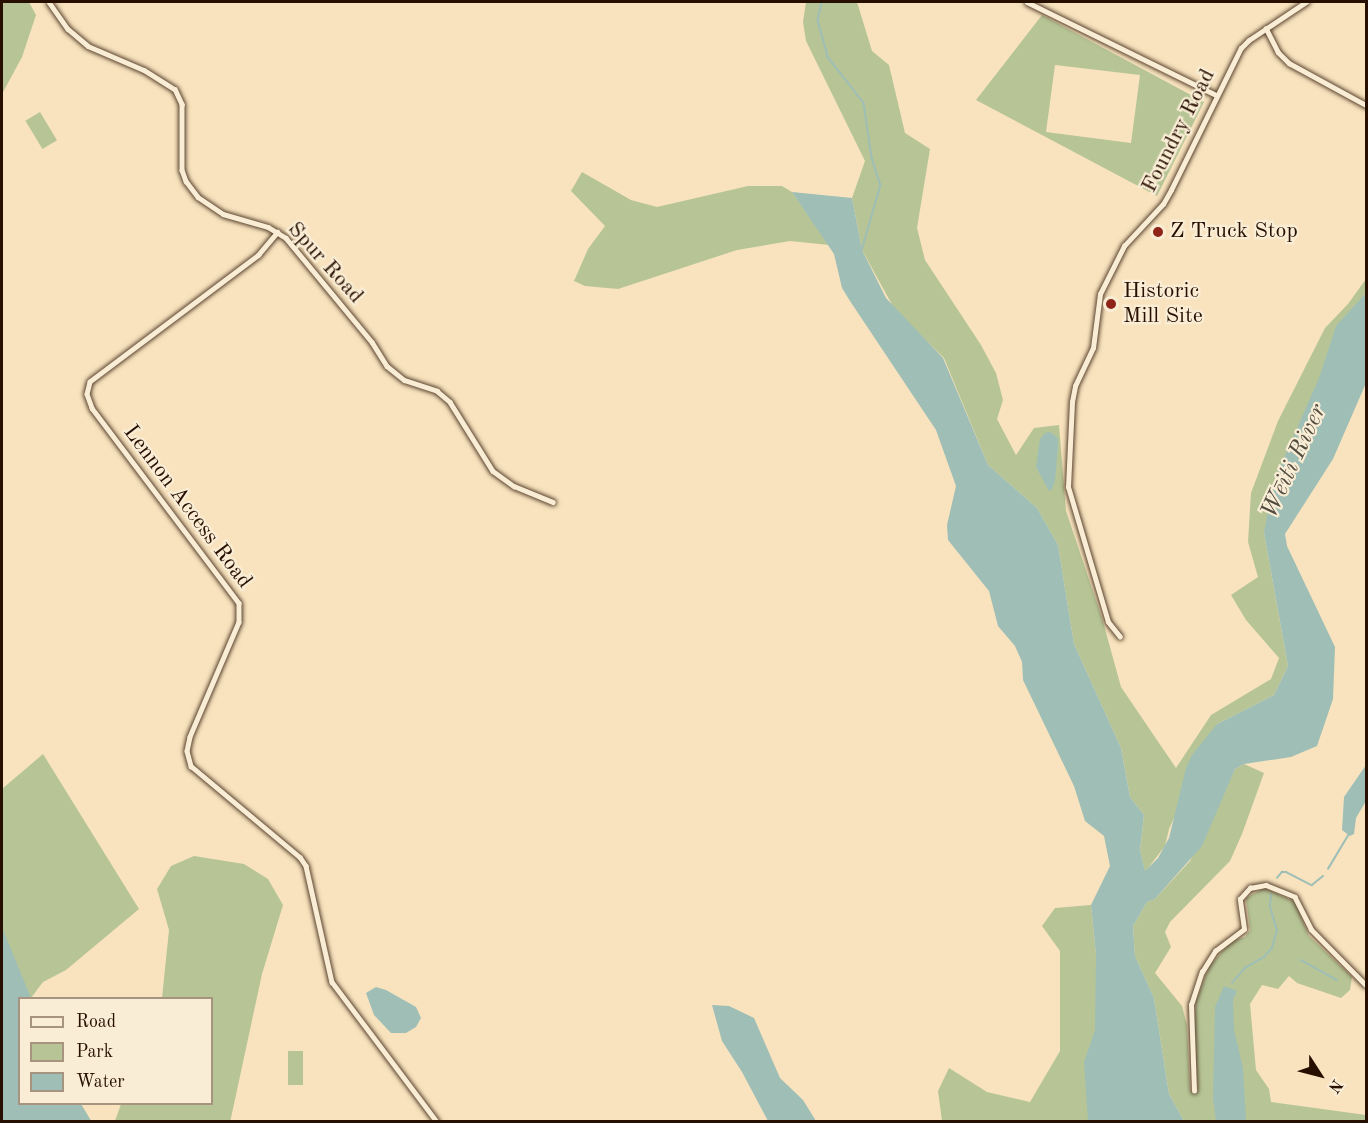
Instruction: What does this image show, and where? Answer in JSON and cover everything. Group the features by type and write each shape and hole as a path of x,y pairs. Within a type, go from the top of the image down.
{"street":[{"name":"Spur Road","path":"49,2 68,29 88,46 144,70 175,89 182,104 182,170 186,181 198,198 223,214 259,223 278,232 310,266 372,342 393,373 404,381 436,391 450,402 493,471 514,486 553,502"},
{"path":"1027,2 1216,95"},
{"name":"Foundry Road","path":"1120,638 1108,622 1068,488 1072,402 1075,386 1093,348 1100,294 1124,246 1163,204 1241,48 1266,28 1306,2"},
{"path":"1266,28 1278,52 1289,63 1366,105"},
{"name":"Lennon Access Road","path":"278,232 259,255 90,382 87,394 92,408 239,603 239,622 207,692 190,737 187,751 191,766 300,857 306,866 332,982 437,1122"},
{"path":"1194,1091 1191,1005 1202,972 1215,951 1244,929 1240,899 1250,888 1266,885 1295,897 1311,929 1365,985"}],"green space":[{"path":"2,2 29,2 36,15 22,57 2,94"},
{"path":"806,2 857,2 872,51 889,65 905,133 930,149 917,228 925,260 981,345 996,373 1003,400 997,419 1016,455 1034,428 1059,425 1066,511 1102,618 1121,687 1176,768 1211,715 1271,679 1279,658 1246,620 1231,595 1258,577 1248,542 1251,493 1278,421 1325,328 1348,304 1366,279 1366,320 1264,533 1288,666 1274,695 1217,724 1169,829 1165,846 1145,872 1140,850 1144,815 1130,797 1121,748 1074,644 1058,545 1037,508 988,465 944,358 895,310 862,250 852,198 865,161 806,41 803,22"},
{"path":"1042,15 1204,102 1157,196 976,100","holes":["1055,65 1140,75 1131,143 1046,132"]},
{"path":"40,112 57,140 42,149 25,121"},
{"path":"582,172 631,200 657,207 748,186 782,186 792,192 829,245 790,241 737,250 618,289 585,286 574,281 588,249 605,226 571,191"},
{"path":"43,754 139,909 66,970 43,982 32,997 18,997 18,1105 82,1105 91,1121 2,1121 2,789"},
{"path":"1244,764 1264,773 1242,834 1230,861 1170,922 1165,932 1171,947 1155,973 1182,1006 1187,1025 1190,1090 1198,1091 1194,1028 1196,1001 1209,967 1231,941 1245,937 1250,930 1246,898 1264,888 1295,902 1309,936 1352,977 1350,990 1341,998 1297,983 1289,976 1278,989 1262,985 1250,1004 1256,1070 1269,1089 1271,1102 1366,1115 1366,1121 1184,1121 1169,1094 1154,998 1135,956 1133,926 1147,902 1155,899 1190,861 1235,769"},
{"path":"194,856 244,864 268,879 283,905 262,974 230,1122 115,1121 121,1105 213,1105 213,997 162,997 169,930 157,889 171,866"},
{"path":"1091,905 1096,955 1153,1121 942,1121 938,1091 949,1068 987,1092 1030,1102 1060,1051 1060,951 1042,926 1055,908"},
{"path":"288,1051 303,1051 303,1085 288,1085"}],"water":[{"name":"Wēiti River","path":"792,192 852,198 862,250 886,298 943,358 988,465 1037,508 1058,545 1074,644 1121,748 1130,797 1144,815 1140,850 1145,871 1158,858 1169,838 1186,768 1192,755 1217,724 1274,695 1288,666 1264,533 1270,499 1277,474 1319,378 1336,326 1366,293 1366,383 1333,459 1285,534 1287,546 1335,647 1333,699 1317,746 1291,757 1244,764 1235,769 1202,846 1155,899 1147,902 1133,926 1135,956 1154,998 1169,1094 1184,1121 1088,1121 1084,1062 1095,1030 1096,955 1091,905 1110,866 1104,836 1085,821 1074,786 1023,680 1022,662 1015,646 998,626 989,591 948,540 947,525 956,486 936,430 842,288 834,254"},
{"path":"1050,432 1058,438 1058,446 1055,481 1049,491 1036,467 1040,439 1045,433"},
{"path":"1366,765 1366,801 1356,818 1354,834 1350,836 1342,830 1344,797"},
{"path":"2,927 31,997 18,997 18,1105 82,1105 91,1121 2,1121"},
{"path":"1224,986 1237,991 1233,1000 1234,1030 1243,1068 1246,1121 1216,1121 1213,1098 1215,1007"},
{"path":"376,987 416,1007 421,1018 416,1027 406,1033 391,1033 374,1015 366,993"},
{"path":"712,1005 729,1006 754,1018 780,1078 803,1100 816,1121 768,1121 742,1072 722,1041"}],"waterway":[{"path":"822,2 818,21 828,57 864,103 872,158 881,185 862,251"},
{"path":"1328,869 1349,834"},
{"path":"1277,878 1282,872 1286,872 1312,885 1323,876"},
{"path":"1232,983 1245,968 1264,957 1272,948 1277,931 1270,906 1271,895"},
{"path":"1301,960 1337,980"}],"place":[{"name":"Z Truck Stop","path":"1158,232"},
{"name":"Historic Mill Site","path":"1111,304"}]}
